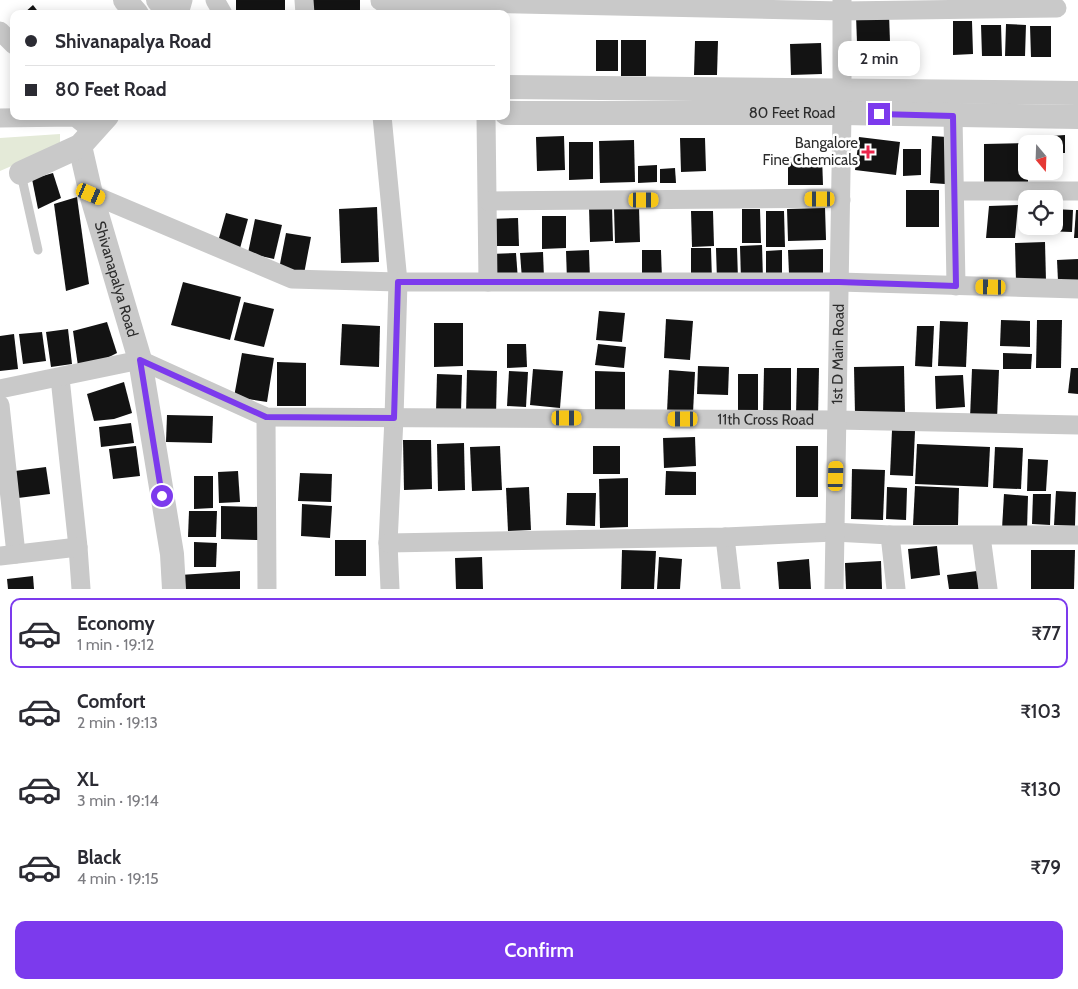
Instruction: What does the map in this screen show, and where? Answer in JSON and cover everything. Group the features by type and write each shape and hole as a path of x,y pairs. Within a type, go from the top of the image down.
{"street":[{"path":"125,0 134,10"},
{"path":"158,0 167,10"},
{"path":"380,5 1011,4 1057,8"},
{"name":"1st D Main Road","path":"834,589 841,200 842,5"},
{"path":"0,31 10,42"},
{"name":"80 Feet Road","path":"510,87 842,89 1078,93"},
{"name":"80 Feet Road","path":"510,113 842,113 1078,117"},
{"path":"953,116 956,286"},
{"path":"25,120 86,125"},
{"path":"382,120 398,282 388,543 390,589"},
{"path":"486,120 488,282"},
{"path":"21,173 86,125"},
{"name":"Shivanapalya Road","path":"86,125 91,194 140,360 172,554 174,589"},
{"path":"955,191 1078,191"},
{"path":"91,194 292,279 398,282 839,282 1078,289"},
{"path":"488,201 830,198 840,198 841,200"},
{"path":"0,389 140,360 266,417 267,589"},
{"path":"60,378 81,589"},
{"path":"0,405 8,555 78,547"},
{"name":"11th Cross Road","path":"266,417 837,420 1078,425"},
{"path":"388,543 725,537 834,532 890,535 1078,535"},
{"path":"890,535 896,589"},
{"path":"981,536 988,589"},
{"path":"725,537 731,589"}],"lane":[{"path":"21,173 38,250"}],"green space":[{"path":"60,134 60,145 0,171 0,138"}],"building":[{"path":"236,0 285,0 285,10 236,10"},
{"path":"312,0 360,0 360,10 312,10"},
{"path":"33,5 37,10 27,10"},
{"path":"889,14 890,42 857,43 856,15"},
{"path":"953,21 972,21 973,54 953,55"},
{"path":"1006,24 1026,25 1025,56 1005,56"},
{"path":"981,25 1001,25 1002,56 982,56"},
{"path":"1030,26 1051,26 1051,57 1031,57"},
{"path":"596,40 618,40 618,71 596,71"},
{"path":"621,40 646,40 646,76 621,76"},
{"path":"695,41 718,41 717,75 694,75"},
{"path":"821,43 822,74 791,75 790,44"},
{"path":"1063,135 1065,135 1065,153 1063,153"},
{"path":"564,136 565,170 537,171 536,137"},
{"path":"932,136 947,137 945,184 930,183"},
{"path":"859,137 900,142 896,175 855,170"},
{"path":"680,138 705,138 706,171 681,172"},
{"path":"634,140 635,182 600,183 599,141"},
{"path":"569,142 593,142 593,179 569,180"},
{"path":"1018,143 1018,180 1028,180 1028,184 984,185 984,144"},
{"path":"903,149 921,149 921,175 903,176"},
{"path":"822,156 823,185 788,185 788,157"},
{"path":"657,165 657,182 638,183 638,166"},
{"path":"675,168 676,183 660,183 660,169"},
{"path":"53,173 61,198 38,209 32,179"},
{"path":"906,190 939,190 939,227 906,227"},
{"path":"77,197 89,284 66,291 54,204"},
{"path":"1018,205 1015,238 986,238 989,206"},
{"path":"612,206 613,241 590,242 589,207"},
{"path":"377,207 379,262 341,263 339,209"},
{"path":"639,207 640,242 615,243 614,208"},
{"path":"825,208 826,240 788,241 787,209"},
{"path":"742,209 760,209 761,243 742,243"},
{"path":"1063,209 1073,210 1072,232 1063,232"},
{"path":"1076,210 1078,210 1078,238 1074,238"},
{"path":"691,211 713,211 714,246 692,247"},
{"path":"766,211 784,211 785,247 766,247"},
{"path":"226,213 248,219 239,252 217,245"},
{"path":"542,216 566,216 566,248 542,249"},
{"path":"518,218 519,246 491,246 490,219"},
{"path":"255,219 282,225 274,259 248,253"},
{"path":"286,233 311,237 304,274 279,269"},
{"path":"1045,242 1046,281 1016,282 1015,243"},
{"path":"762,245 763,280 741,280 740,246"},
{"path":"691,248 711,248 712,281 691,281"},
{"path":"716,248 737,248 738,280 717,281"},
{"path":"823,249 823,273 789,274 788,250"},
{"path":"589,250 590,280 567,280 566,251"},
{"path":"642,250 661,250 662,280 642,281"},
{"path":"782,250 782,275 766,276 766,251"},
{"path":"543,252 544,278 522,279 520,253"},
{"path":"516,253 518,280 491,280 490,254"},
{"path":"1078,259 1078,281 1058,281 1057,260"},
{"path":"183,282 241,297 230,340 171,325"},
{"path":"244,302 274,309 264,347 234,340"},
{"path":"599,311 625,313 622,342 596,340"},
{"path":"666,319 693,321 690,360 664,358"},
{"path":"1001,320 1030,321 1030,347 1000,346"},
{"path":"1037,320 1062,320 1061,368 1036,368"},
{"path":"940,321 968,322 966,367 938,366"},
{"path":"107,322 117,353 101,361 78,366 73,331"},
{"path":"434,323 463,323 463,366 434,367"},
{"path":"342,324 380,326 379,367 340,365"},
{"path":"917,326 934,326 932,367 915,366"},
{"path":"68,329 72,364 51,367 46,332"},
{"path":"42,332 46,361 23,364 19,334"},
{"path":"14,334 18,369 0,371 0,336"},
{"path":"507,344 526,344 527,367 507,368"},
{"path":"598,344 626,347 624,368 595,365"},
{"path":"242,353 274,358 267,402 234,397"},
{"path":"1003,353 1032,354 1031,369 1003,369"},
{"path":"277,362 306,363 306,406 277,406"},
{"path":"698,366 729,367 728,395 697,394"},
{"path":"904,366 905,413 855,414 854,367"},
{"path":"764,368 791,368 791,415 763,415"},
{"path":"797,368 819,368 818,417 796,416"},
{"path":"1071,368 1078,368 1078,394 1068,393"},
{"path":"533,369 563,371 560,408 530,405"},
{"path":"972,369 999,370 997,419 970,418"},
{"path":"467,370 497,371 496,415 466,415"},
{"path":"669,370 695,372 693,413 667,412"},
{"path":"509,371 528,372 526,407 507,406"},
{"path":"595,371 625,372 625,413 595,413"},
{"path":"437,374 462,375 461,412 436,412"},
{"path":"738,374 758,374 758,412 738,412"},
{"path":"963,375 965,407 936,409 935,376"},
{"path":"124,382 132,413 114,419 94,421 87,394"},
{"path":"167,415 213,416 212,443 166,442"},
{"path":"131,423 134,443 101,447 99,427"},
{"path":"892,430 915,431 913,476 890,475"},
{"path":"695,437 696,466 664,468 663,438"},
{"path":"403,440 431,440 432,489 404,490"},
{"path":"464,443 465,490 438,491 437,444"},
{"path":"917,444 990,447 988,487 915,484"},
{"path":"136,446 140,476 113,479 109,449"},
{"path":"500,446 502,490 472,491 470,447"},
{"path":"593,446 620,446 620,474 593,474"},
{"path":"796,446 818,446 818,497 796,497"},
{"path":"995,447 1023,448 1021,489 993,488"},
{"path":"1028,459 1048,460 1046,491 1027,491"},
{"path":"46,467 50,494 18,498 15,471"},
{"path":"852,469 885,470 883,520 851,519"},
{"path":"238,471 240,502 219,503 218,472"},
{"path":"666,471 696,472 696,495 665,495"},
{"path":"300,473 332,474 331,502 298,501"},
{"path":"194,476 213,476 213,508 194,509"},
{"path":"628,478 628,527 600,528 599,479"},
{"path":"915,486 959,488 958,525 913,525"},
{"path":"529,487 531,530 508,531 506,488"},
{"path":"887,487 907,488 906,520 886,519"},
{"path":"1056,491 1076,492 1075,526 1054,525"},
{"path":"567,493 596,493 595,526 566,525"},
{"path":"1004,494 1028,496 1027,530 1002,529"},
{"path":"1033,494 1051,494 1050,525 1032,524"},
{"path":"302,504 332,506 330,538 301,536"},
{"path":"221,506 259,507 258,540 221,539"},
{"path":"189,511 217,511 216,537 188,537"},
{"path":"335,540 366,540 366,576 335,576"},
{"path":"194,542 217,543 216,567 194,567"},
{"path":"937,546 940,575 911,579 908,549"},
{"path":"622,550 656,551 654,589 621,589"},
{"path":"1031,550 1075,550 1074,589 1031,589"},
{"path":"482,557 483,589 456,589 455,558"},
{"path":"659,557 682,559 680,589 657,589"},
{"path":"809,559 811,589 779,589 777,562"},
{"path":"881,561 882,589 846,589 845,563"},
{"path":"240,571 240,589 181,589 180,575"},
{"path":"977,571 979,589 949,589 947,575"},
{"path":"33,576 34,589 8,589 7,579"}],"place":[{"name":"Bangalore Fine Chemicals","path":"868,152"}],"route":[{"path":"162,496 140,360 266,417 394,418 398,282 839,282 956,286 953,116 879,114"}]}
